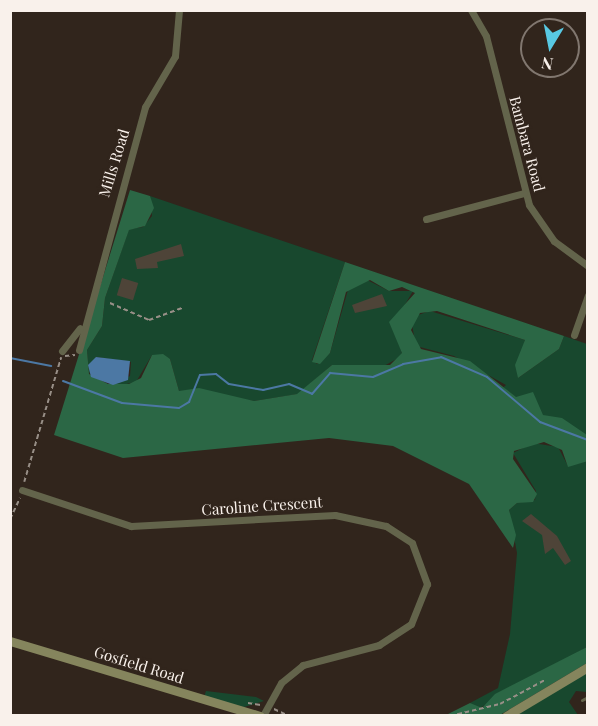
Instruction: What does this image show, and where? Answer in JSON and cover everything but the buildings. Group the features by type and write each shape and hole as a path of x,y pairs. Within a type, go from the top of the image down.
{"street":[{"name":"Mills Road","path":"62,351 81,327 90,311 97,269 145,107 175,56 179,10"},
{"name":"Bambara Road","path":"471,10 486,36 524,193 548,233 588,266"},
{"path":"426,219 524,193"},
{"path":"574,335 588,295"},
{"name":"Mills Road","path":"78,350 81,327"},
{"name":"Caroline Crescent","path":"22,490 140,527 323,514 376,522 412,543 427,584 411,624 379,645 303,665 282,683 261,716"},
{"name":"Gosfield Road","path":"10,641 261,716"},
{"path":"506,716 588,667"}],"lane":[{"path":"582,700 588,697"}],"path":[{"path":"110,303 149,320 182,308"},
{"path":"10,519 22,490 62,351 72,357 78,350"},
{"path":"450,716 500,704 545,680"}],"green space":[{"path":"130,190 150,196 154,208 145,226 129,230 105,298 102,326 87,350 89,374 108,384 129,384 141,378 152,355 163,354 170,359 179,391 199,388 254,401 297,394 332,365 390,365 402,353 389,322 415,293 402,287 389,291 370,280 346,292 330,353 320,364 312,362 345,262 564,336 559,349 518,378 515,365 525,340 437,311 420,313 411,330 421,349 470,361 516,397 533,392 543,415 562,418 587,435 588,461 568,467 562,450 544,442 514,451 513,459 537,494 533,502 517,503 509,510 516,535 513,548 469,484 393,446 329,438 123,458 54,435"},
{"path":"150,196 345,262 312,360 317,364 330,353 348,290 367,280 389,291 413,291 400,313 402,356 382,367 332,365 298,394 254,401 179,391 170,359 152,355 136,382 113,385 130,376 131,362 96,357 89,374 87,350 102,326 105,298 129,229 143,227 152,216"},
{"path":"430,311 525,340 518,378 559,349 564,336 587,344 587,435 488,401 506,385 454,356 416,346 412,325 418,315"},
{"path":"533,443 558,447 568,466 587,461 587,647 478,709 470,703 498,688 510,634 517,553 509,510 517,503 535,500 536,491 513,453"},
{"path":"587,647 587,663 500,715 444,716 470,703 482,708 495,694"},
{"path":"587,670 587,692 576,691 569,702 578,715 513,716"},
{"path":"206,691 256,697 264,701 244,707 204,697"}],"water":[{"path":"96,357 130,361 128,380 113,385 91,377 88,365"}],"waterway":[{"path":"63,381 122,403 179,408 189,402 200,375 216,374 229,384 263,390 289,384 312,394 330,373 373,377 403,364 441,357 487,377 540,422 588,440"},
{"path":"10,358 51,366"}]}
